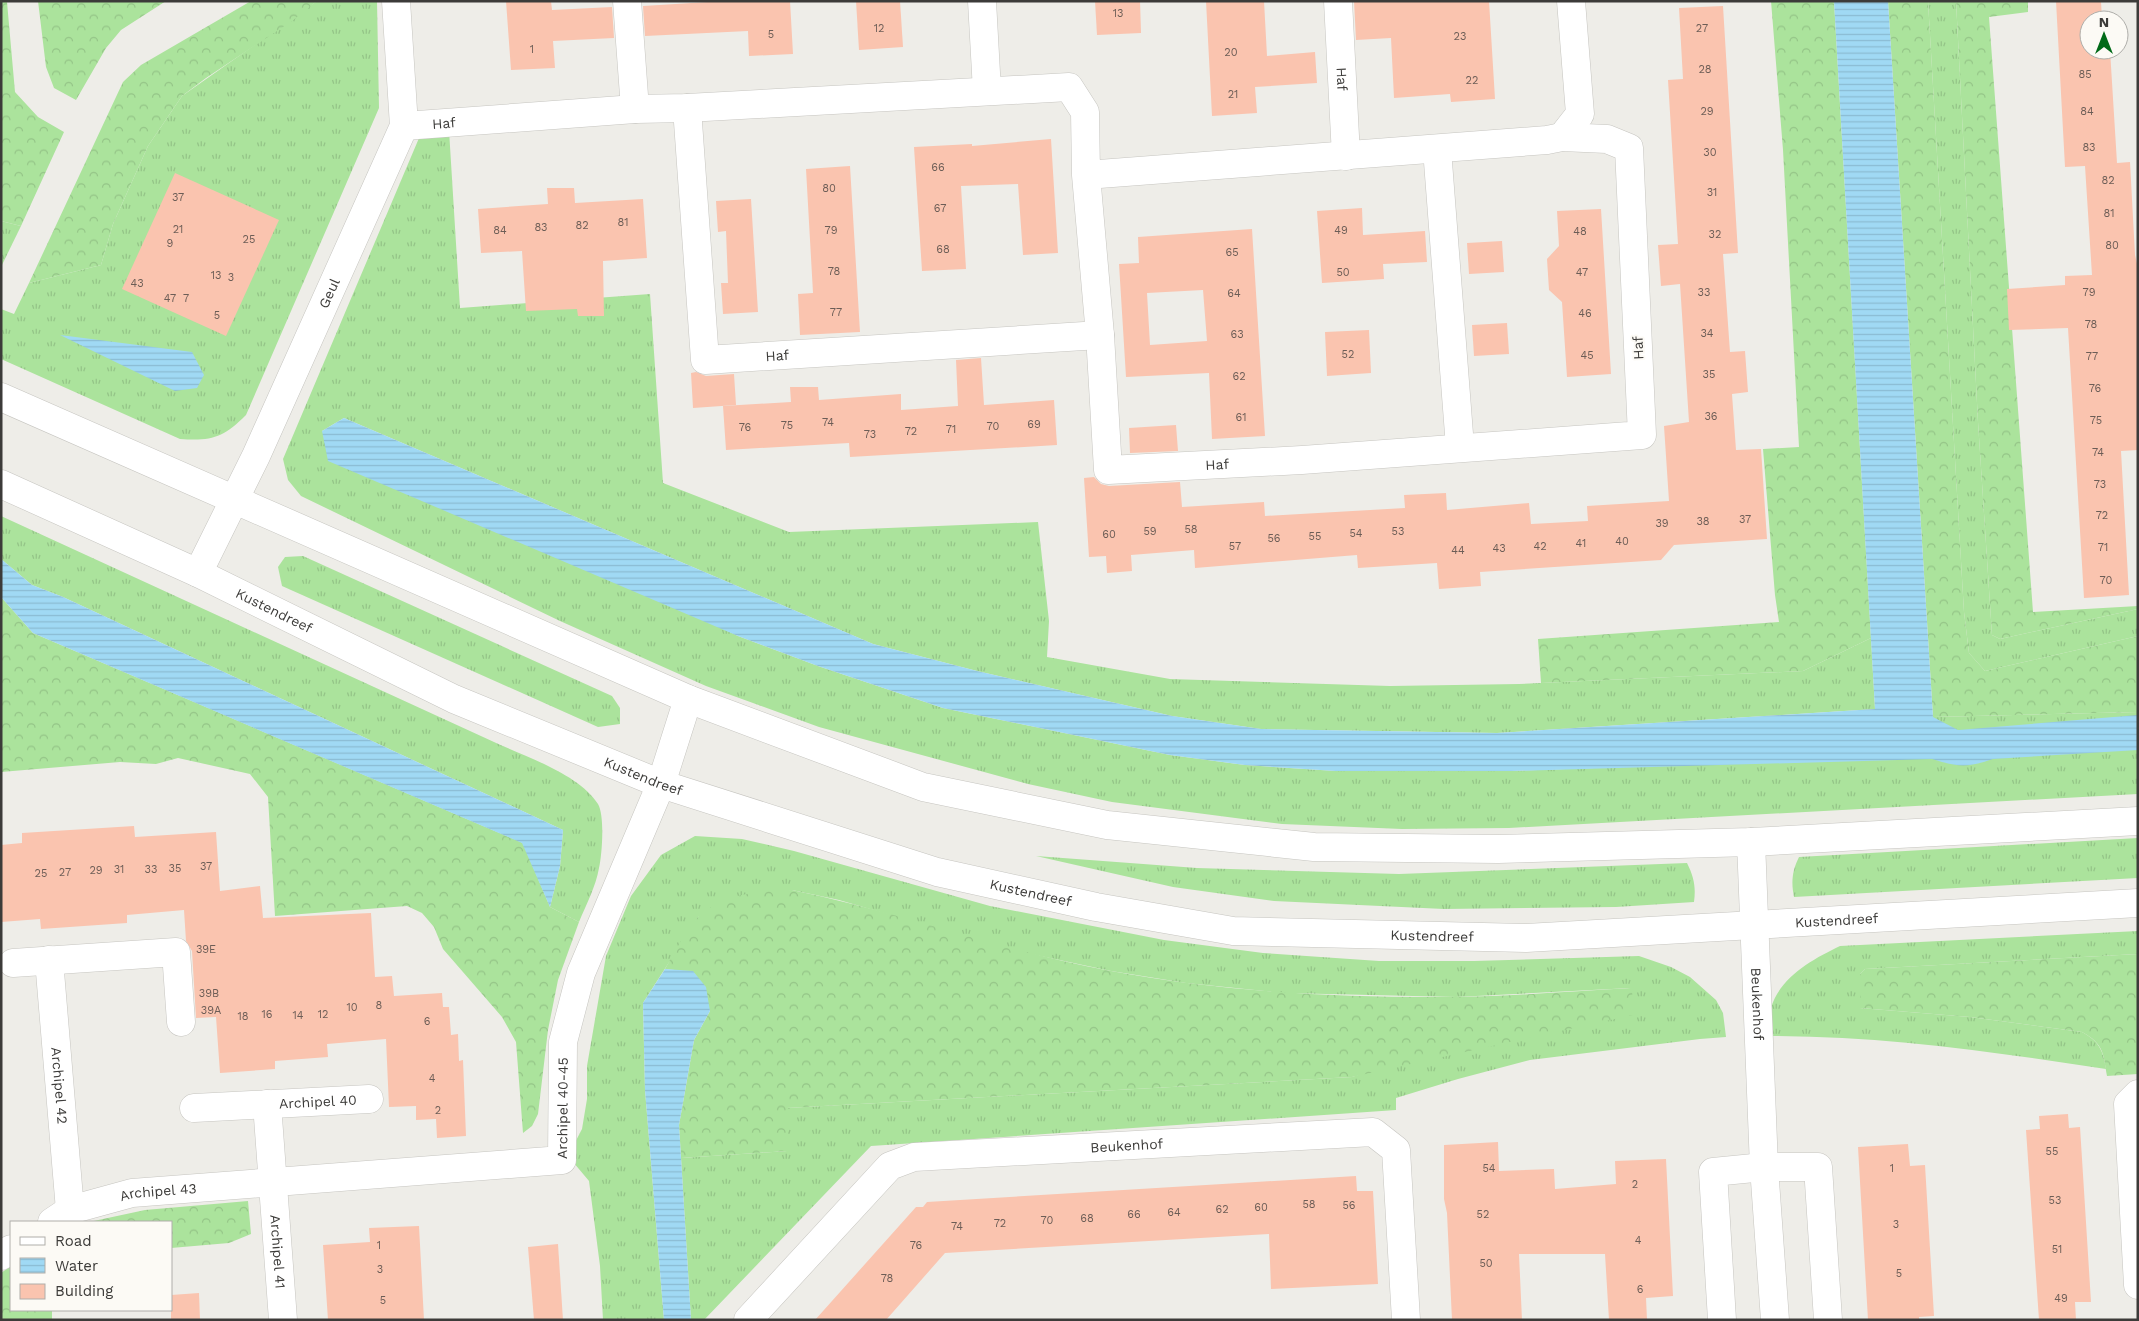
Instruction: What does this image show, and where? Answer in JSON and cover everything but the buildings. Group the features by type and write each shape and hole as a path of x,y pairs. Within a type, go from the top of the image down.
{"street":[{"name":"Geul","path":"198,573 235,501 404,126 396,1"},
{"path":"627,1 635,109"},
{"path":"982,1 987,91"},
{"name":"Haf","path":"1338,1 1346,156"},
{"path":"1562,137 1580,114 1571,1"},
{"name":"Haf","path":"404,126 635,109 687,108 1069,87 1085,112 1086,175 1100,335 1108,470 1302,460 1460,446 1642,435 1629,148 1607,139 1562,137 1547,140 1437,149 1086,175"},
{"name":"Haf","path":"687,108 705,360 1100,335"},
{"path":"1437,149 1460,446"},
{"path":"1,397 688,699 923,787 1107,825 1314,847 1498,849 1751,842 2138,821"},
{"name":"Kustendreef","path":"1,484 198,573 454,699 661,784 937,872 1096,907 1233,931 1526,938 2138,903"},
{"path":"661,784 688,699"},
{"name":"Archipel 40-45","path":"272,1183 562,1160 563,1042 581,973 661,784"},
{"name":"Beukenhof","path":"1751,842 1764,1167 1775,1320"},
{"path":"14,963 176,952 181,1022"},
{"name":"Archipel 42","path":"49,960 61,1216"},
{"path":"2138,1094 2128,1104 2138,1285"},
{"name":"Archipel 40","path":"194,1108 369,1099"},
{"name":"Archipel 40","path":"267,1104 272,1183"},
{"name":"Beukenhof","path":"748,1320 890,1166 914,1158 1372,1132 1396,1150 1406,1320"},
{"path":"1722,1320 1713,1172 1764,1167 1818,1167 1828,1320"},
{"name":"Archipel 43","path":"61,1216 132,1193 272,1183"},
{"name":"Archipel 41","path":"272,1183 283,1320"}],"green space":[{"path":"1,1 7,2 15,92 38,117 64,132 21,226 1,221"},
{"path":"38,1 166,1 121,30 106,48 76,100 54,88 46,67"},
{"path":"251,1 317,1 292,21 182,96 148,146 113,224 101,265 29,283 123,82 141,65"},
{"path":"317,1 377,1 379,108 246,415 230,429 216,436 201,439 180,439 1,359 1,309 14,314 29,283 101,265 113,224 148,146 182,96"},
{"path":"1771,1 1834,1 1871,638 1803,671 1541,683 1538,639 1779,622 1763,449 1799,447 1783,150"},
{"path":"1888,1 1928,1 1964,612 1969,653 1985,671 2138,636 2138,712 1933,717"},
{"path":"1928,1 1956,1 1978,422 1992,635 2000,639 2138,609 2138,636 1985,671 1969,653 1964,612"},
{"path":"1956,1 2028,1 2028,12 1989,17 2033,612 2138,606 2138,609 2000,639 1992,635 1978,422"},
{"path":"449,130 460,308 650,294 663,483 789,532 1038,522 1049,621 1047,657 1170,679 1390,686 1519,684 1803,671 1871,638 1875,709 1497,733 1261,729 1172,716 977,671 873,644 344,418 322,431 738,636 818,666 943,708 1170,755 1245,765 1336,771 1511,771 1678,765 1933,717 2138,712 2138,794 1509,828 1402,829 1282,824 1112,802 1028,784 819,727 706,686 560,621 301,496 288,480 283,459 422,131"},
{"path":"1,221 21,226 1,267"},
{"path":"1,516 536,760 578,784 598,804 602,817 601,854 598,875 579,922 550,907 560,866 563,830 63,597 32,585 1,559"},
{"path":"303,556 612,696 620,708 620,724 598,727 282,586 278,567 285,557"},
{"path":"1,597 33,633 523,843 550,907 579,922 558,980 548,1030 538,1114 532,1126 523,1133 516,1042 502,1017 443,949 434,927 422,913 407,906 275,916 268,797 250,774 178,758 156,764 120,762 1,772"},
{"path":"695,836 742,839 794,851 990,906 1164,940 1263,953 1379,961 1474,961 1639,956 1671,967 1690,977 1716,1000 1723,1013 1726,1037 1530,1060 1396,1098 1396,1110 871,1146 704,1320 691,1320 681,1158 787,1151 787,1108 1352,1077 1631,988 1456,997 1283,993 1186,983 1111,971 1008,949 839,900 792,890 698,917 643,1003 645,1090 664,1320 603,1320 600,1266 589,1181 568,1156 582,1129 587,1099 587,1066 606,956 631,896 661,855"},
{"path":"2138,838 2138,878 1794,897 1793,892 1792,881 1799,857"},
{"path":"1036,856 1197,868 1399,874 1687,863 1694,882 1695,897 1694,902 1616,907 1444,909 1274,901 1173,887"},
{"path":"792,890 872,909 1070,963 1154,978 1239,989 1326,995 1413,997 1522,995 1632,988 1633,1015 1352,1077 787,1108 787,1151 681,1158 679,1125 694,1040 710,1011 693,972 665,969 690,927 708,909 730,898 742,895"},
{"path":"2138,931 2138,954 1865,969 1860,974 1860,1008 1970,1017 2082,1032 2093,1039 2099,1047 2106,1069 1938,1046 1854,1039 1770,1036 1771,1008 1775,997 1782,987 1799,970 1840,946"},
{"path":"2138,954 2138,1074 2107,1076 2099,1045 2082,1032 1970,1017 1860,1008 1860,974 1865,969"},
{"path":"248,1201 251,1234 229,1243 172,1248 172,1221 94,1221 145,1210"},
{"path":"10,1267 10,1311 52,1311 52,1320 1,1320 1,1273"}],"water":[{"path":"1834,1 1888,1 1933,717 1958,730 2138,715 2138,750 1993,759 1969,765 1949,764 1932,759 1511,771 1336,771 1245,765 1170,755 943,708 818,666 738,636 328,461 322,431 344,418 873,644 977,671 1172,716 1261,729 1497,733 1875,709"},
{"path":"60,335 192,352 204,375 197,388 175,391"},
{"path":"1,559 32,585 63,597 563,830 560,866 550,907 522,843 33,633 1,597"},
{"path":"665,969 693,971 706,987 710,1011 694,1040 679,1125 691,1320 664,1320 645,1090 643,1003"}]}
